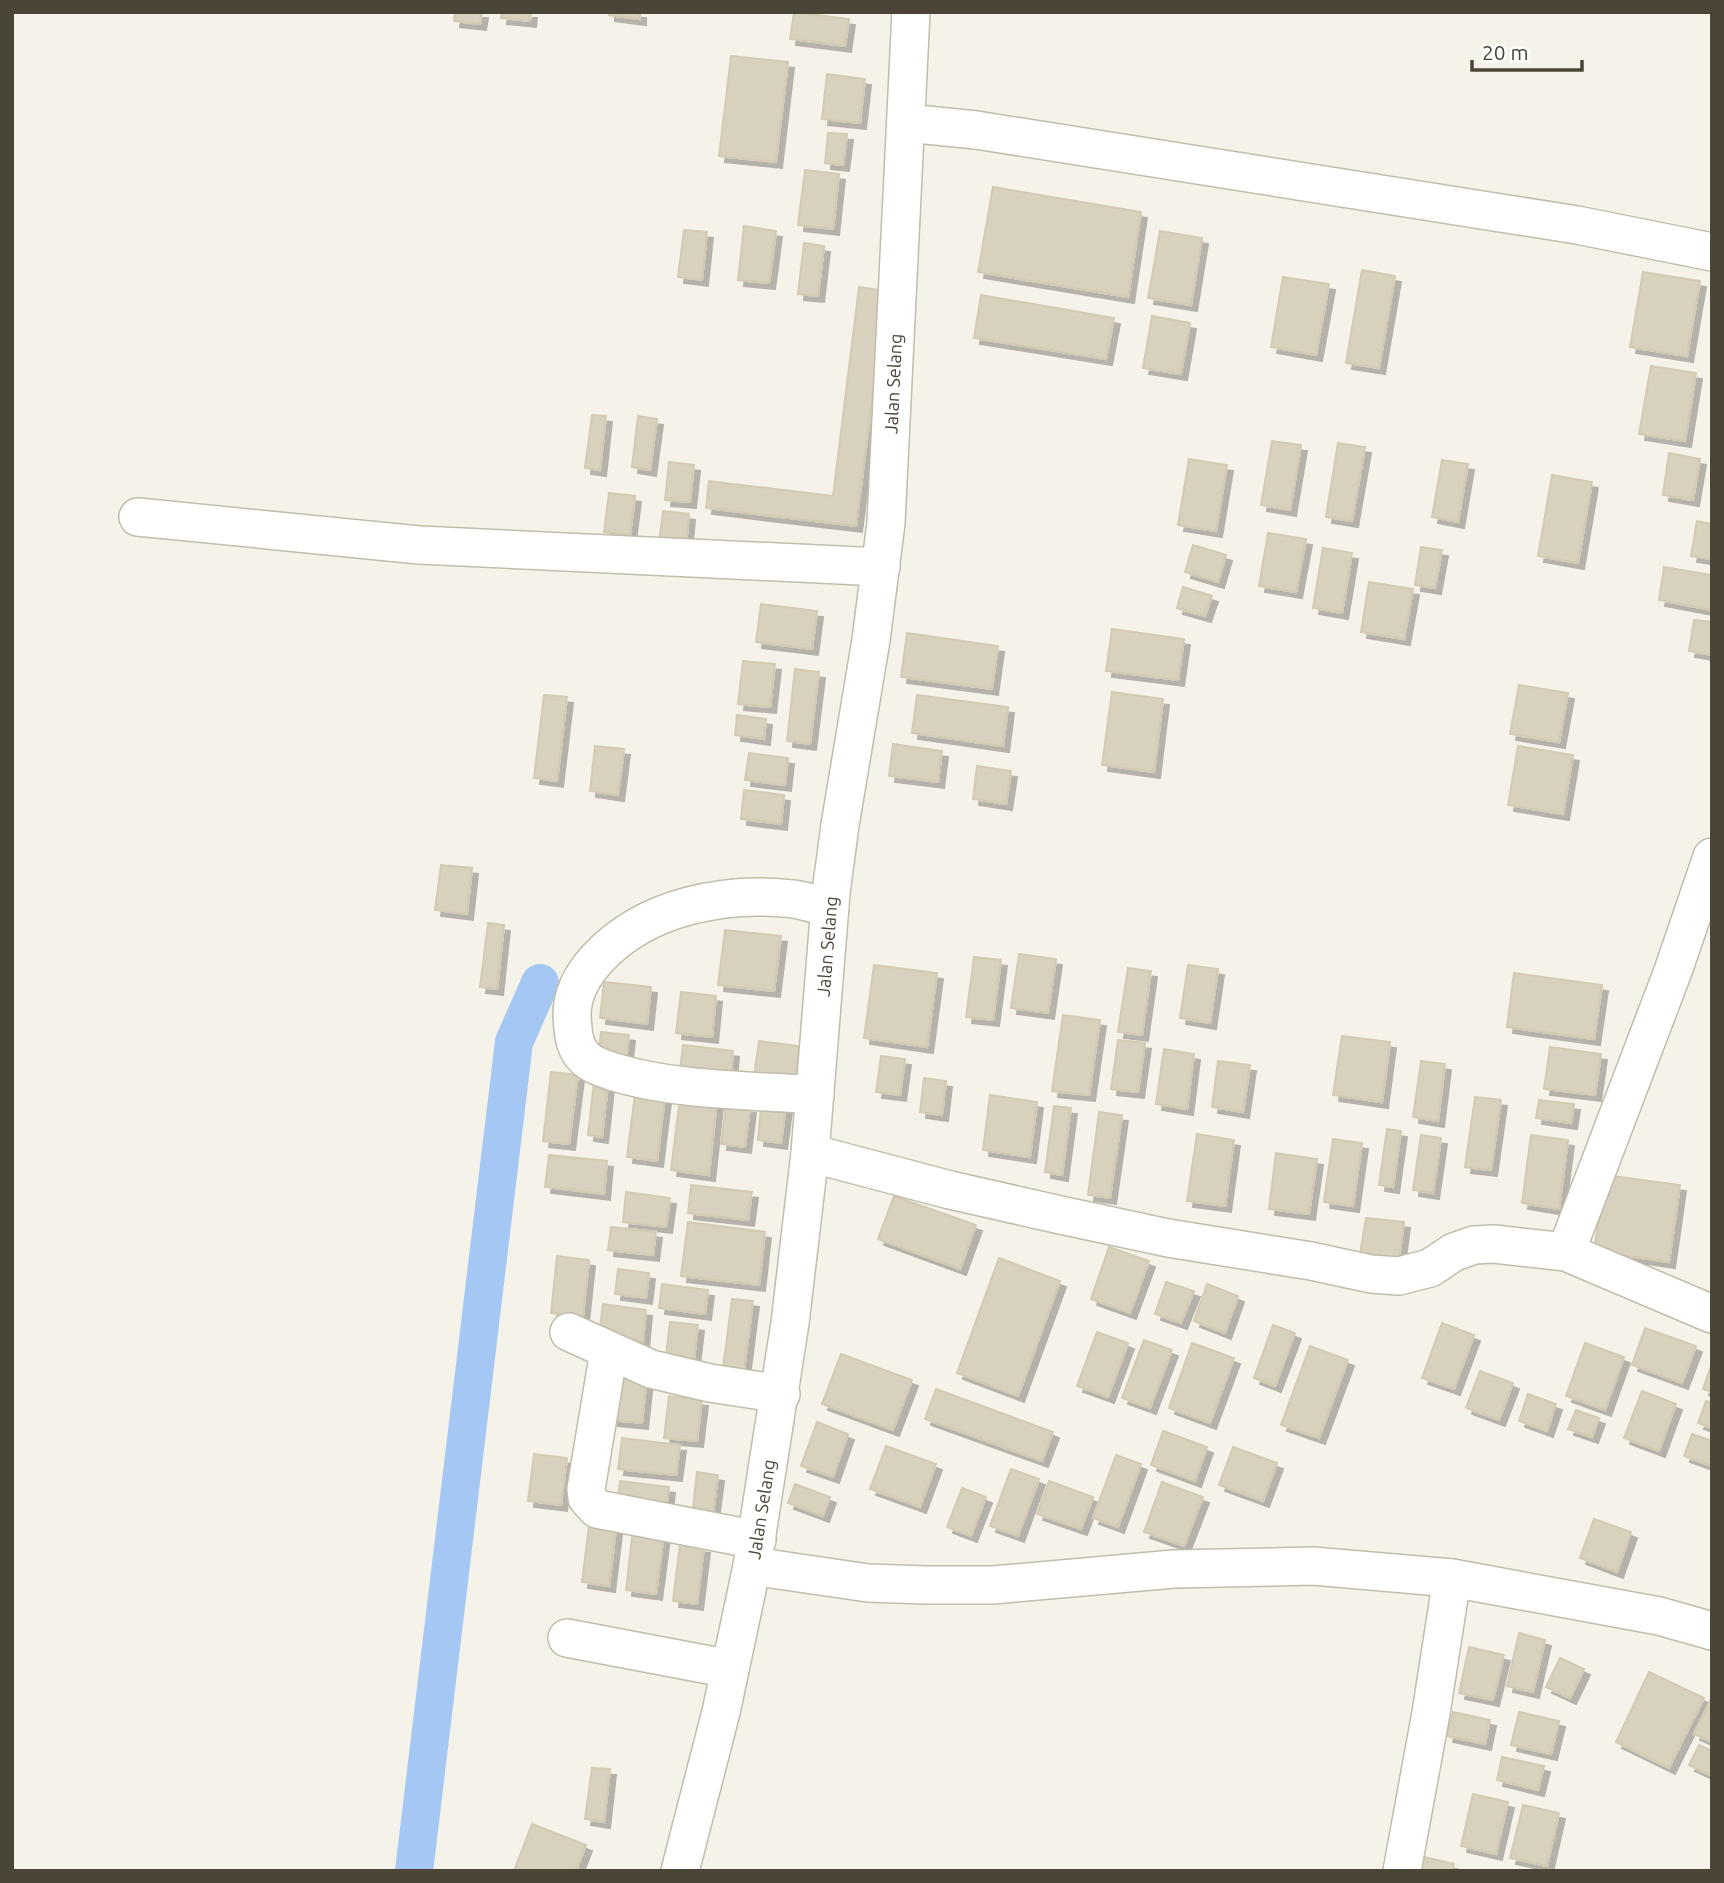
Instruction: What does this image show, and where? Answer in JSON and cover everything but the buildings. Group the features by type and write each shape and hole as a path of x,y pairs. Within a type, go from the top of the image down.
{"street":[{"name":"Jalan Selang","path":"680,1871 721,1712 755,1553 781,1394 810,1153 831,900 840,825 855,745 886,523 911,12"},
{"path":"907,123 976,130 1497,212 1712,252"},
{"path":"138,517 419,545 881,567"},
{"path":"1566,1252 1673,971 1712,857"},
{"path":"814,1095 672,1084 636,1078 598,1066 588,1062 577,1047 573,1037 572,1010 584,973 620,936 650,919 687,907 729,900 767,897 831,900"},
{"path":"810,1153 950,1190 1065,1216 1168,1238 1311,1261 1371,1275 1399,1276 1430,1268 1454,1252 1474,1245 1494,1244 1566,1252 1712,1314"},
{"path":"569,1332 651,1369 781,1394"},
{"path":"609,1351 586,1489 587,1498 597,1509 868,1583 993,1585 1174,1569 1313,1566 1451,1578 1659,1616 1712,1631"},
{"path":"1402,1871 1431,1713 1451,1578"},
{"path":"568,1638 730,1669"}],"waterway":[{"path":"414,1871 514,1042 540,983"}]}
